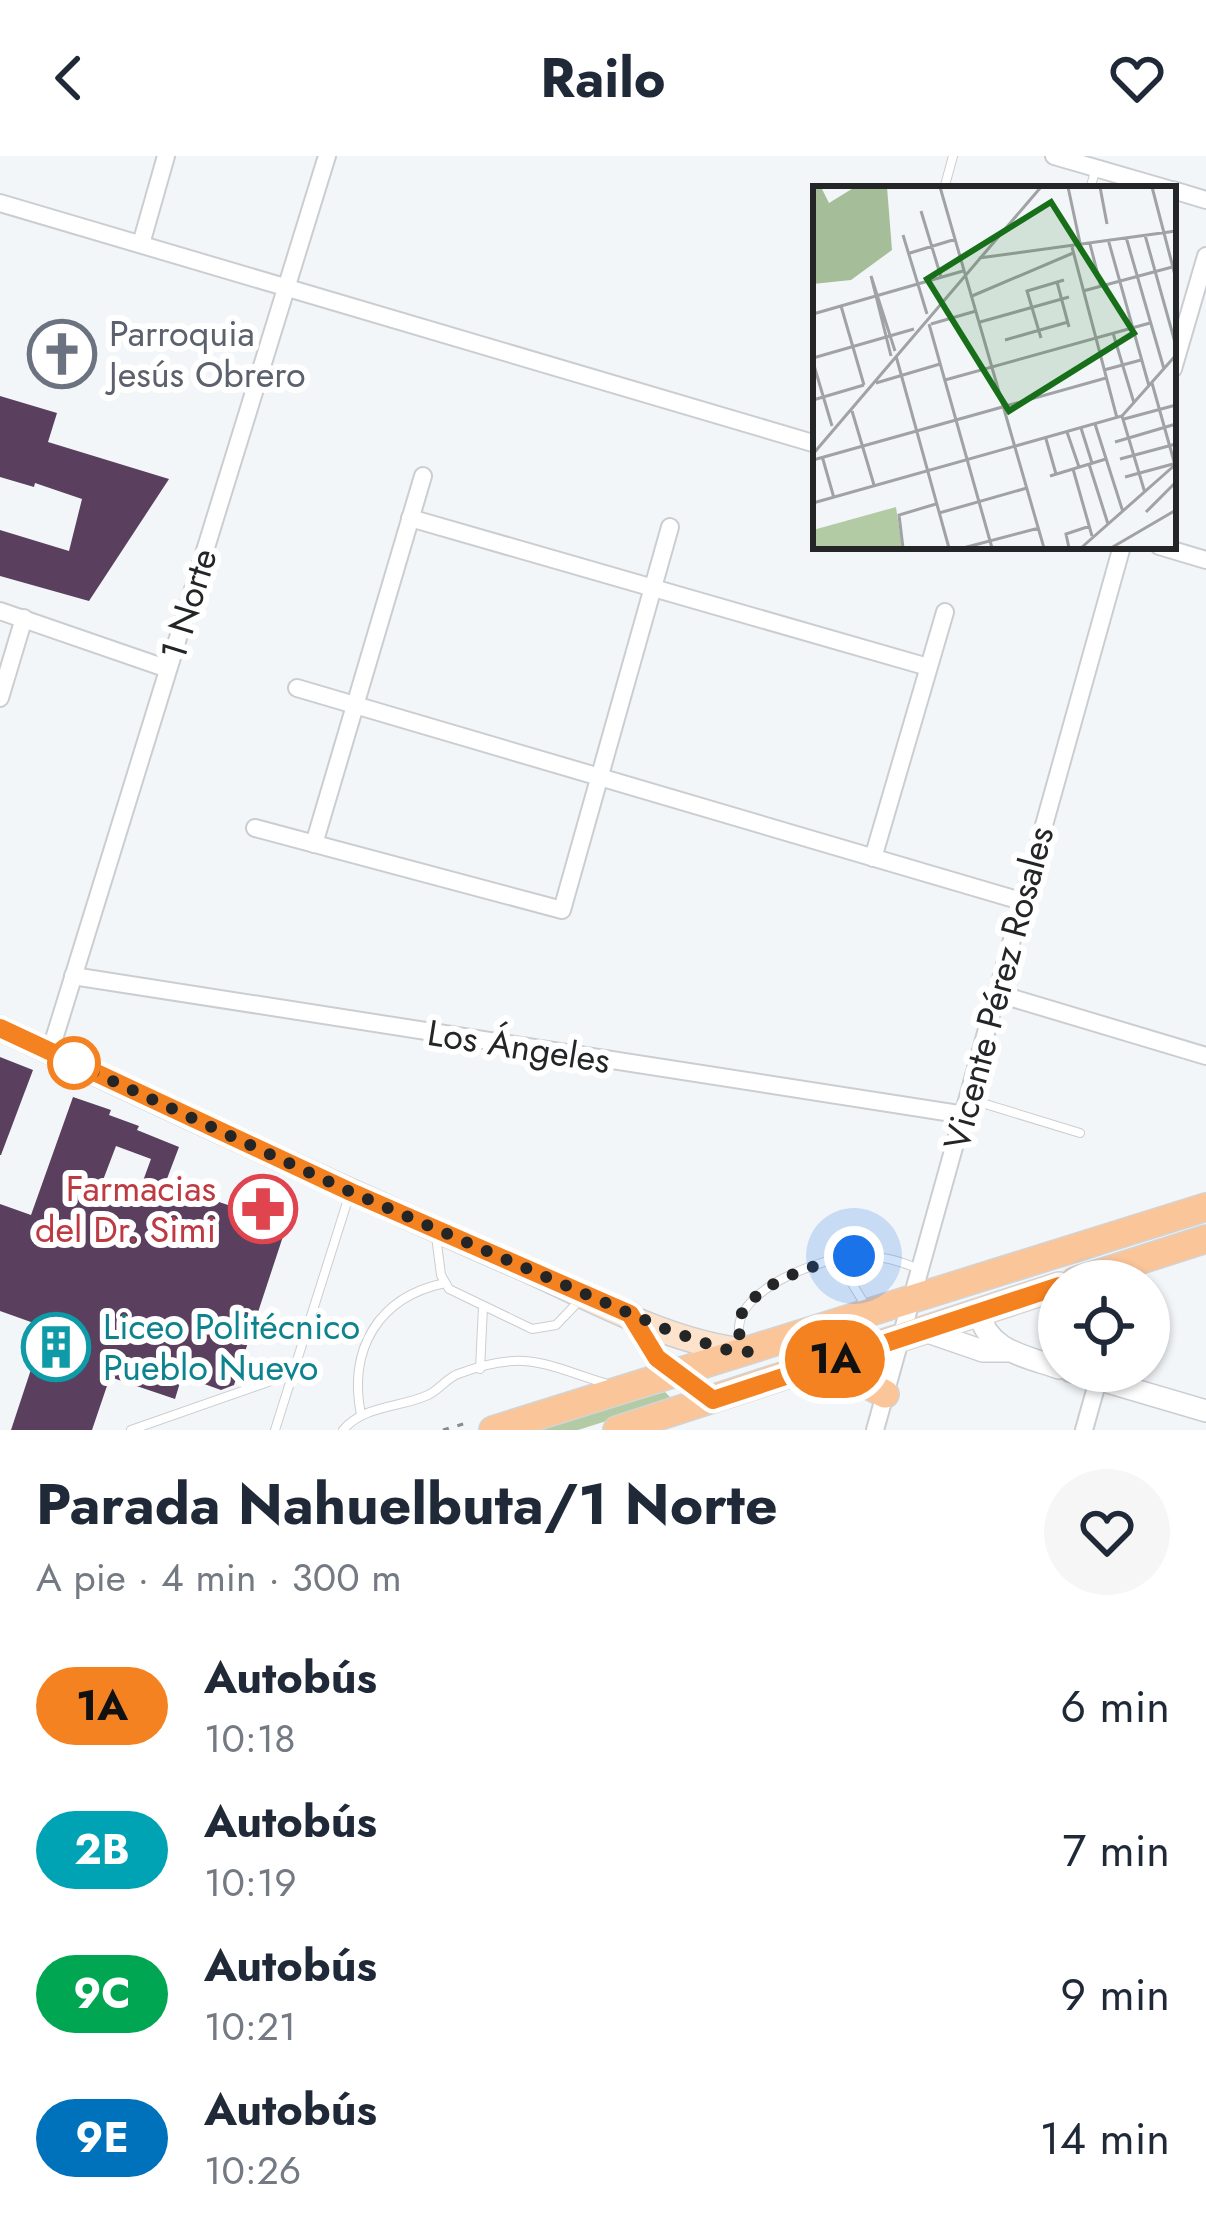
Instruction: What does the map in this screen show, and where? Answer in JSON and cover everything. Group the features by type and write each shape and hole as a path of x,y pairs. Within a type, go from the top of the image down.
{"main road":[{"path":"0,1028 351,1192 630,1314 694,1341 749,1352"},
{"path":"493,1430 1206,1207"},
{"path":"1140,1260 1206,1239"},
{"path":"617,1430 1038,1293"},
{"path":"630,1314 657,1358 713,1400"},
{"path":"802,1370 848,1374 885,1394"}],"street":[{"path":"141,244 166,156"},
{"name":"1 Norte","path":"50,1052 327,156"},
{"path":"1054,156 1157,186"},
{"path":"1176,192 1206,200"},
{"path":"0,203 813,443"},
{"path":"1176,360 1206,256"},
{"path":"314,844 423,476"},
{"path":"410,518 928,667"},
{"path":"255,828 562,910 670,527"},
{"name":"Vicente Pérez Rosales","path":"874,1430 912,1333 911,1302 1121,549"},
{"path":"1169,549 1206,560"},
{"path":"0,611 168,669"},
{"path":"873,858 945,612"},
{"path":"0,698 24,618"},
{"path":"297,688 1021,902"},
{"name":"Los Ángeles","path":"73,976 967,1107"},
{"path":"999,994 1206,1055"},
{"path":"979,1312 986,1334 1008,1351"},
{"path":"912,1333 1038,1360"},
{"path":"1084,1430 1094,1392"},
{"path":"1139,1392 1206,1411"}],"lane":[{"path":"945,186 953,156"},
{"path":"1091,186 1096,168"},
{"path":"967,1107 1080,1132"},
{"path":"275,1430 351,1192"},
{"path":"436,1229 445,1283 454,1293 532,1329 556,1325 584,1294"},
{"path":"749,1352 737,1330 744,1308 762,1289 837,1258 872,1256 921,1269"},
{"path":"837,1258 871,1314"},
{"path":"361,1415 358,1374 370,1334 391,1306 419,1290 445,1283"},
{"path":"480,1369 483,1307"},
{"path":"343,1430 361,1415 431,1395 455,1375 526,1358 630,1388"},
{"path":"131,1430 291,1374"}],"green space":[{"path":"665,1392 673,1400 578,1430 538,1430"}],"building":[{"path":"0,396 57,413 48,442 169,479 89,601 0,576 0,530 69,551 82,499 0,477"},
{"path":"0,1057 33,1070 1,1155 0,1155"},
{"path":"73,1097 111,1110 109,1115 179,1147 165,1184 249,1212 255,1195 274,1202 277,1192 295,1200 234,1385 221,1390 182,1376 175,1399 110,1377 92,1430 11,1430 45,1327 0,1311 0,1204 31,1215","holes":["116,1146 151,1159 136,1200 100,1188"]}],"bus line":[{"name":"1A","path":"0,1028 351,1192 630,1314 657,1358 713,1400 1038,1293"}],"place":[{"name":"Parroquia Jesús Obrero","path":"62,354"},
{"name":"Farmacias del Dr. Simi","path":"263,1209"},
{"name":"Liceo Politécnico Pueblo Nuevo","path":"56,1347"}],"route":[{"path":"74,1063 351,1192 722,1349 749,1352 737,1330 739,1318 762,1289 837,1258 854,1256"}]}
